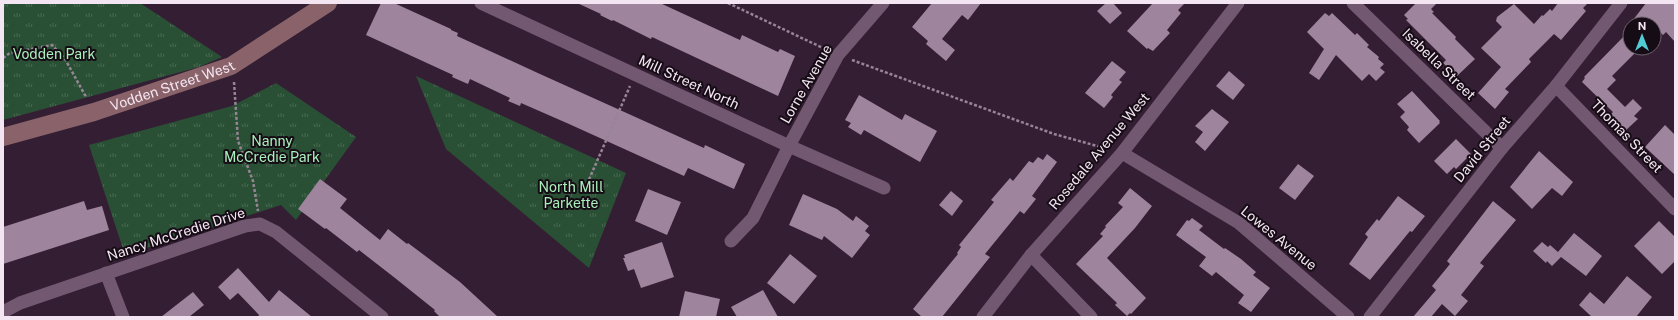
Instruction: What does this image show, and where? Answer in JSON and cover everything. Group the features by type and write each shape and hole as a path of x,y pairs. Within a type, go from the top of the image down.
{"street":[{"name":"Vodden Street West","path":"3,137 94,112 231,66 328,3"},
{"name":"Mill Street North","path":"481,3 884,188"},
{"name":"Lorne Avenue","path":"731,241 753,218 838,55 883,3"},
{"name":"Rosedale Avenue West","path":"983,317 1031,255 1122,153 1238,3"},
{"name":"Isabella Street","path":"1353,3 1502,148"},
{"name":"David Street","path":"1370,317 1502,148 1556,86 1621,3"},
{"name":"Thomas Street","path":"1556,86 1675,208"},
{"name":"Lowes Avenue","path":"1122,153 1239,223 1348,317"},
{"name":"Nancy McCredie Drive","path":"3,312 20,302 245,226 260,224 276,232 382,317"},
{"path":"1031,255 1090,317"},
{"path":"106,273 124,317"}],"path":[{"path":"728,3 830,52"},
{"path":"3,58 10,52 52,45 66,59 94,112"},
{"path":"851,60 1054,134 1122,153"},
{"path":"231,66 238,141 254,181 260,224"},
{"path":"587,184 635,75"}],"green space":[{"name":"Vodden Park","path":"3,3 140,3 222,57 199,67 3,120"},
{"name":"North Mill Parkette","path":"416,76 626,173 589,268 446,149"},
{"name":"Nanny McCredie Park","path":"276,83 356,137 296,220 281,205 125,255 89,145 232,106"}],"building":[{"path":"381,3 394,3 451,29 458,33 457,36 704,148 705,145 745,164 734,189 688,168 684,176 521,103 520,106 508,101 510,98 470,79 468,84 452,77 453,75 366,35"},
{"path":"577,3 660,3 740,40 742,35 778,52 780,49 795,56 778,96 652,37 651,39 613,20 612,21"},
{"path":"932,3 981,3 968,20 962,15 942,39 955,50 946,61 926,44 928,41 912,27"},
{"path":"1106,3 1113,3 1122,13 1110,24 1097,11"},
{"path":"1153,3 1185,3 1178,10 1181,13 1167,30 1170,33 1153,51 1148,48 1147,49 1127,31"},
{"path":"1416,3 1437,3 1431,9 1434,12 1432,13 1475,59 1457,76 1443,63 1446,60 1406,20 1408,19 1404,15"},
{"path":"1558,3 1588,3 1583,8 1586,11 1561,40 1554,34 1529,59 1531,62 1505,89 1509,92 1495,109 1478,93 1501,67 1481,48 1502,27 1496,21 1497,17 1514,4 1534,24 1550,9 1552,11"},
{"path":"1646,3 1675,3 1675,42 1666,32 1663,35 1662,34 1662,16 1636,16"},
{"path":"1325,13 1329,16 1332,13 1355,35 1357,33 1369,45 1367,47 1379,57 1378,59 1384,64 1380,68 1385,72 1376,81 1369,74 1362,81 1336,55 1319,80 1309,73 1324,49 1307,32"},
{"path":"1622,38 1622,56 1632,56 1612,76 1616,80 1607,89 1625,107 1633,99 1642,108 1634,116 1638,119 1625,131 1609,116 1613,112 1582,82 1585,78 1584,77"},
{"path":"1112,61 1126,72 1119,80 1122,82 1111,95 1113,97 1104,108 1085,93"},
{"path":"1229,71 1245,85 1233,100 1216,86"},
{"path":"1412,91 1440,121 1440,123 1419,143 1407,130 1409,127 1400,117 1405,112 1397,104"},
{"path":"859,95 902,120 905,114 937,131 920,162 864,130 861,135 848,127 851,123 845,120"},
{"path":"1212,109 1229,122 1205,151 1195,142 1203,132 1195,126"},
{"path":"1665,125 1675,135 1675,175 1645,147"},
{"path":"1456,139 1471,154 1456,169 1454,167 1447,174 1434,161"},
{"path":"1539,151 1573,182 1562,196 1552,188 1532,209 1510,187"},
{"path":"1047,154 1057,162 1032,196 1036,199 1024,214 1020,211 985,254 990,257 942,317 922,317 913,309 958,254 957,253 961,247 959,245 994,202 991,200 1010,178 1013,181 1029,161 1033,163 1038,157 1043,160"},
{"path":"1298,164 1314,176 1295,200 1279,188"},
{"path":"320,179 347,199 340,208 380,240 388,229 460,282 498,317 440,317 434,311 435,310 359,250 357,252 298,209"},
{"path":"1130,188 1152,206 1135,228 1107,258 1146,298 1131,314 1130,313 1127,316 1115,305 1117,303 1076,264 1103,236 1100,234 1106,227 1105,226 1123,207 1118,203"},
{"path":"648,189 681,202 667,235 635,221"},
{"path":"951,191 963,201 952,216 939,205"},
{"path":"803,194 837,209 853,221 856,216 869,226 865,231 870,235 852,258 824,236 822,240 789,225"},
{"path":"1398,196 1425,216 1412,232 1410,231 1370,280 1349,264 1368,237 1365,234 1377,219 1379,221"},
{"path":"84,201 87,210 102,206 109,230 3,264 3,227"},
{"path":"1493,201 1516,220 1480,263 1484,266 1461,295 1468,301 1455,316 1442,304 1431,317 1413,317 1436,290 1432,286 1450,264 1447,261"},
{"path":"1192,218 1203,226 1199,230 1224,249 1225,248 1241,259 1256,272 1253,275 1270,288 1251,312 1238,303 1244,295 1216,272 1212,276 1199,266 1206,257 1176,235 1187,220 1189,221"},
{"path":"1659,221 1675,237 1675,261 1662,274 1634,246"},
{"path":"1574,233 1602,256 1586,276 1561,257 1552,266 1547,261 1546,263 1533,251 1542,242 1548,247 1550,245 1558,252"},
{"path":"662,242 674,277 641,288 634,269 628,271 623,258 625,258 624,255"},
{"path":"790,254 817,276 794,304 767,283"},
{"path":"238,268 269,302 279,290 312,317 258,317 259,315 238,293 230,300 218,287"},
{"path":"1627,276 1652,297 1636,317 1592,317 1579,305 1590,292 1604,304"},
{"path":"763,290 778,317 737,317 731,307"},
{"path":"685,291 720,299 716,317 679,317"},
{"path":"193,292 204,305 189,317 161,317"}]}
